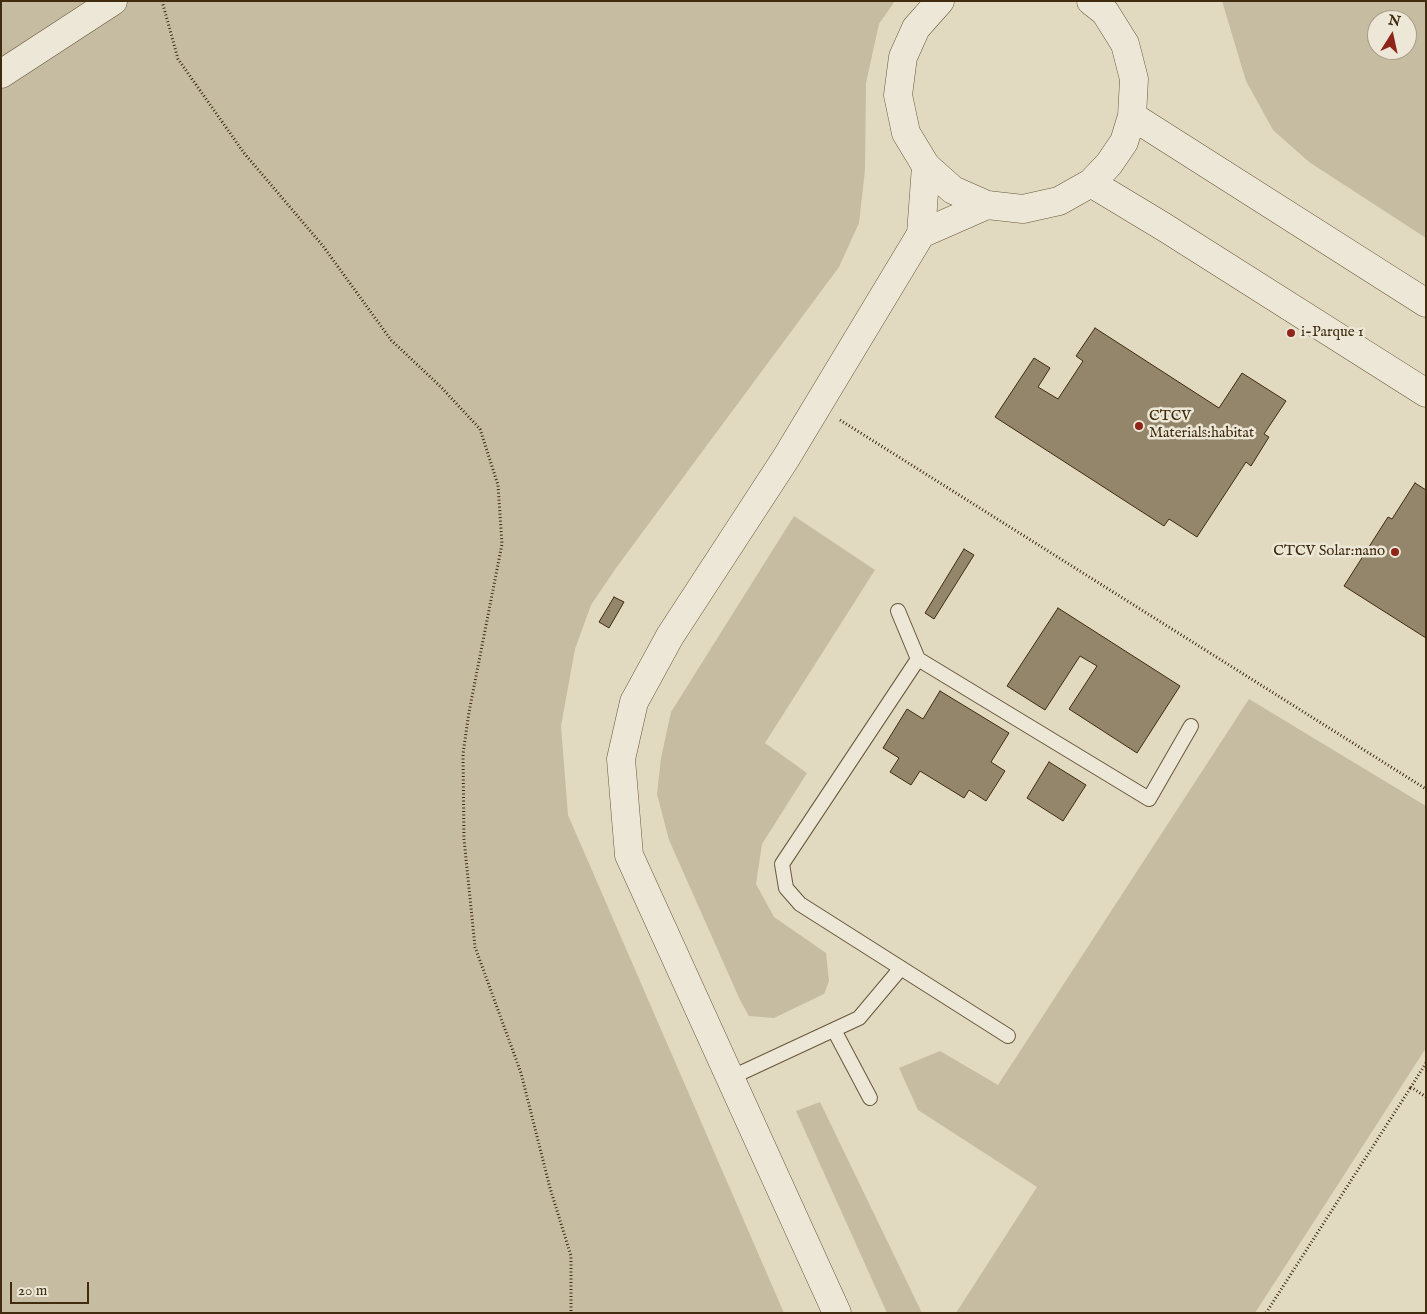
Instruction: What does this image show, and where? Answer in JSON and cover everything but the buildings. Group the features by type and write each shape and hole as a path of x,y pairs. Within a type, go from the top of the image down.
{"street":[{"path":"1,74 113,1"},
{"path":"940,1 916,28 903,57 898,95 906,133 926,166 953,190 987,205 1023,209 1059,201 1091,183 1110,164 1124,142 1132,116 1134,79 1125,44 1105,12 1091,1"},
{"path":"1132,116 1426,303"},
{"path":"837,1313 629,855 621,759 634,702 666,644 786,458 921,234 926,166"},
{"path":"1091,183 1172,232 1426,393"},
{"path":"921,234 987,205"}],"lane":[{"path":"898,612 918,659 1149,800 1191,726"},
{"path":"918,659 782,864 786,888 800,904 1008,1036"},
{"path":"730,1078 859,1018 901,968"},
{"path":"834,1030 870,1098"}],"path":[{"path":"162,1 178,59 244,153 323,246 391,340 442,387 480,429 498,485 502,544 469,712 463,754 464,839 475,948 521,1073 550,1188 571,1256 571,1313"},
{"path":"818,406 1426,789"},
{"path":"1266,1313 1426,1063"},
{"path":"1411,1087 1426,1097"}],"shaded area":[{"path":"1,1 895,1 879,24 866,83 865,170 859,223 839,267 616,568 591,605 575,649 561,726 568,815 784,1313 1,1313"},
{"path":"1222,1 1426,1 1426,238 1309,162 1273,130 1246,81"},
{"path":"794,516 875,570 765,743 807,773 762,844 756,884 774,917 826,953 829,981 824,994 774,1018 749,1016 740,1000 669,840 657,794 661,758 671,712"},
{"path":"1249,699 1426,806 1426,1048 1255,1313 956,1313 1037,1187 918,1110 899,1068 940,1051 998,1085"},
{"path":"820,1102 922,1313 887,1313 796,1111"}],"place":[{"name":"i-Parque 1","path":"1291,333"},
{"name":"CTCV Materials:habitat","path":"1139,426"},
{"name":"CTCV Solar:nano","path":"1395,552"}]}
